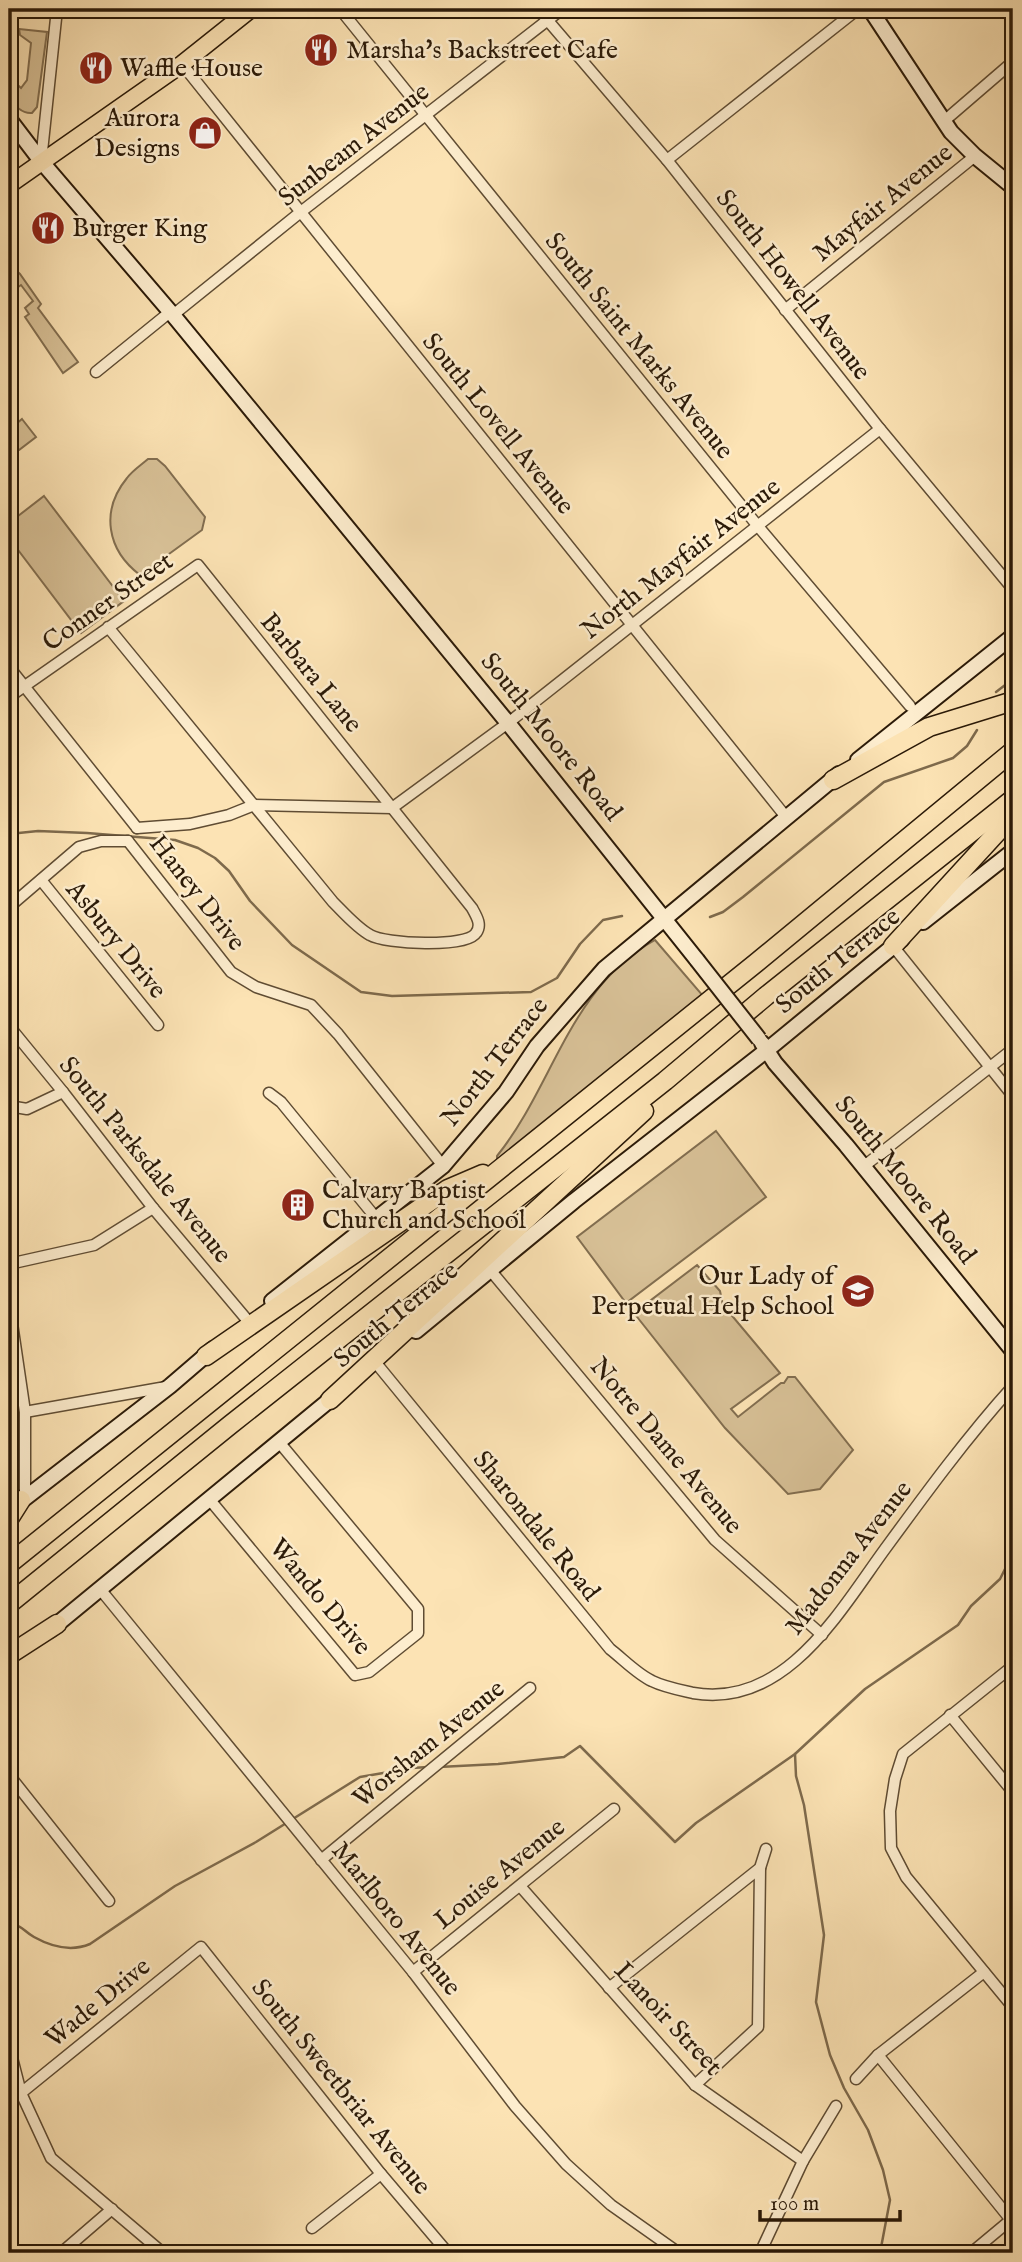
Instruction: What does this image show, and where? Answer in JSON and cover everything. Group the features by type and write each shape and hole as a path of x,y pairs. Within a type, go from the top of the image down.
{"highway":[{"path":"832,780 929,727 1013,701"},
{"path":"9,1564 767,954 1013,751"},
{"path":"9,1604 262,1399 665,1081 765,996 1013,799"},
{"path":"893,946 1013,815"},
{"path":"330,1400 654,1102 665,1081"},
{"path":"206,1356 448,1189 502,1166"},
{"path":"9,1519 19,1503"},
{"path":"9,1655 57,1624"}],"main road":[{"path":"9,185 181,64 251,9"}],"street":[{"path":"41,161 57,9"},
{"name":"South Saint Marks Avenue","path":"340,9 757,525 909,706"},
{"name":"South Howell Avenue","path":"538,9 667,160 880,429 1013,589"},
{"name":"Sunbeam Avenue","path":"96,372 562,9"},
{"path":"667,160 858,9"},
{"path":"870,9 943,122 975,156 1013,187"},
{"name":"South Lovell Avenue","path":"181,64 302,211 782,812"},
{"path":"943,122 1008,66"},
{"name":"South Moore Road","path":"9,119 508,723 763,1044 1013,1351"},
{"name":"Mayfair Avenue","path":"785,310 975,156"},
{"name":"North Mayfair Avenue","path":"508,723 880,429"},
{"name":"Conner Street","path":"9,697 198,565"},
{"name":"Barbara Lane","path":"198,565 472,908 480,922 478,932 460,942 388,941 370,936 333,902 254,805"},
{"path":"108,627 254,805"},
{"name":"North Terrace","path":"19,1503 170,1386 443,1166 506,1092 537,1046 604,969 832,780 1013,636"},
{"name":"Haney Drive","path":"9,667 137,828"},
{"path":"9,907 79,847 102,841 128,841 137,828 190,824 229,815 254,805 392,808 508,723"},
{"name":"Haney Drive","path":"128,841 232,972 257,986 311,1005 338,1034 443,1166"},
{"name":"South Terrace","path":"9,1664 491,1271 763,1044 1013,851"},
{"name":"Asbury Drive","path":"41,880 158,1025"},
{"path":"893,946 1013,1096"},
{"name":"South Parksdale Avenue","path":"9,1026 153,1208 248,1321"},
{"path":"863,1167 1013,1049"},
{"path":"9,1106 27,1108 63,1092"},
{"path":"269,1093 281,1102 376,1218"},
{"path":"9,1264 94,1245 153,1208"},
{"name":"Notre Dame Avenue","path":"491,1271 715,1540 822,1635"},
{"path":"9,1303 25,1412 19,1503"},
{"name":"Sharondale Road","path":"376,1363 610,1649 652,1681 682,1691"},
{"path":"25,1412 170,1386"},
{"name":"Madonna Avenue","path":"682,1691 708,1695 743,1691 781,1674 822,1635 936,1480 1013,1386"},
{"name":"Wando Drive","path":"210,1500 355,1675 369,1672 418,1633 418,1609 279,1442"},
{"name":"Marlboro Avenue","path":"100,1589 413,1972 515,2106 566,2164 611,2205 680,2253"},
{"path":"1013,1666 903,1754 895,1779 890,1811 891,1848 906,1877 1013,2007"},
{"name":"Worsham Avenue","path":"321,1860 530,1688"},
{"path":"950,1715 1013,1792"},
{"path":"9,1775 109,1901"},
{"name":"Louise Avenue","path":"413,1972 614,1809"},
{"path":"695,2085 758,2027 760,1868 766,1849"},
{"path":"609,1988 760,1868"},
{"name":"Lanoir Street","path":"520,1886 695,2085 803,2161"},
{"name":"Wade Drive","path":"21,2093 201,1947"},
{"name":"South Sweetbriar Avenue","path":"201,1947 381,2174 448,2253"},
{"path":"856,2079 878,2055 984,1972"},
{"path":"9,2046 21,2093 51,2158 163,2253"},
{"path":"878,2055 1012,2219 971,2253"},
{"path":"760,2253 803,2161 836,2106"},
{"path":"312,2228 381,2174"},
{"path":"61,2253 112,2209"}],"shaded area":[{"path":"19,29 47,32 37,107 32,113 18,108 8,94 9,77 21,88 27,80 31,43 20,35"},
{"path":"9,264 20,274 41,304 38,308 78,362 63,373 25,317 29,314 25,308 33,301 21,285 11,292 9,289"},
{"path":"22,419 36,437 19,450 11,452 9,430"},
{"path":"148,459 157,459 165,466 205,517 202,530 140,575 120,554 114,542 111,517 118,491 129,475"},
{"path":"44,496 124,601 81,633 9,538 9,523"},
{"path":"655,940 704,997 497,1161 497,1156 534,1099 582,1011 602,984 626,960"},
{"path":"716,1131 766,1197 626,1303 577,1237"},
{"path":"697,1265 720,1291 723,1305 780,1373 731,1409 738,1417 784,1383 788,1377 795,1377 853,1450 820,1489 788,1494 725,1428 634,1313"}],"waterway":[{"path":"996,692 1013,679"},
{"path":"710,917 723,912 743,897 884,782 953,758 967,746 977,730"},
{"path":"9,834 38,831 87,833 175,840 198,848 229,871 250,901 292,945 361,992 392,996 531,992 557,978 580,944 603,920 622,916"},
{"path":"439,1767 564,1757 580,1746 675,1842 696,1823 795,1754 865,1689 958,1625 971,1606 1000,1579 1013,1553"},
{"path":"795,1754 796,1776 804,1805 824,1935 816,2002 830,2055 844,2088 868,2130 883,2170 890,2200 880,2253"},
{"path":"9,1924 55,1946 76,1948 90,1944 175,1886 256,1842 360,1777 428,1767"}],"place":[{"name":"Marsha's Backstreet Cafe","path":"321,50"},
{"name":"Waffle House","path":"96,68"},
{"name":"Aurora Designs","path":"205,133"},
{"name":"Burger King","path":"48,228"},
{"name":"Calvary Baptist Church and School","path":"298,1205"},
{"name":"Our Lady of Perpetual Help School","path":"858,1291"}]}
